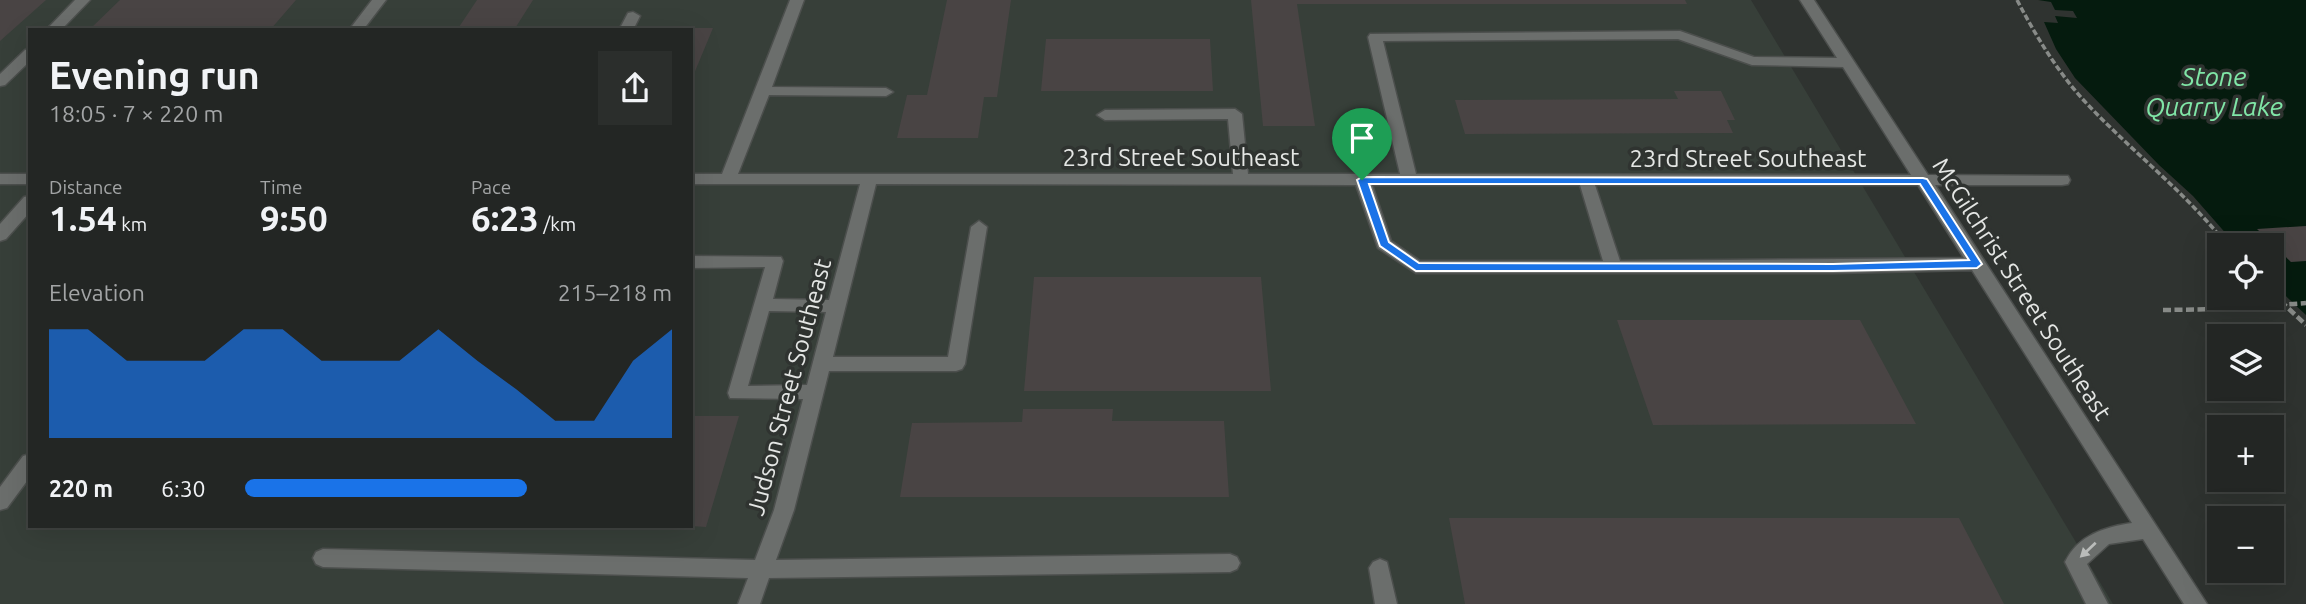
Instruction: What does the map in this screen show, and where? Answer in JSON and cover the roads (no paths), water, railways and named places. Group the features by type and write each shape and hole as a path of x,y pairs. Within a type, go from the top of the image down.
{"street":[{"path":"55,28 83,0"},
{"path":"358,28 379,0"},
{"path":"728,179 797,0"},
{"name":"McGilchrist Street Southeast","path":"1807,0 2196,604"},
{"path":"627,28 633,16"},
{"path":"1409,180 1374,37 1679,35 1752,61 1848,63"},
{"path":"0,82 28,55"},
{"path":"763,91 886,92"},
{"path":"1105,115 1236,114 1241,180"},
{"path":"0,179 28,178"},
{"name":"23rd Street Southeast","path":"693,179 2062,180"},
{"name":"Judson Street Southeast","path":"749,604 784,510 869,180"},
{"path":"1362,180 1384,244 1416,267 1833,267 1977,264"},
{"path":"1586,180 1614,267"},
{"path":"0,234 28,203"},
{"path":"823,364 956,364 979,227"},
{"path":"693,261 775,261 737,393 816,392"},
{"path":"762,306 838,306"},
{"path":"0,502 28,465"},
{"path":"2097,604 2075,562 2104,536 2148,529"},
{"path":"323,558 762,569 1230,563"},
{"path":"1380,568 1386,604"}],"water":[{"name":"Stone Quarry Lake","path":"2038,0 2306,0 2306,315 2284,294 2284,233 2225,233 2193,196 2159,165 2075,78 2056,49 2044,22 2058,23 2055,16 2077,18 2073,11 2055,10 2051,2"}]}
